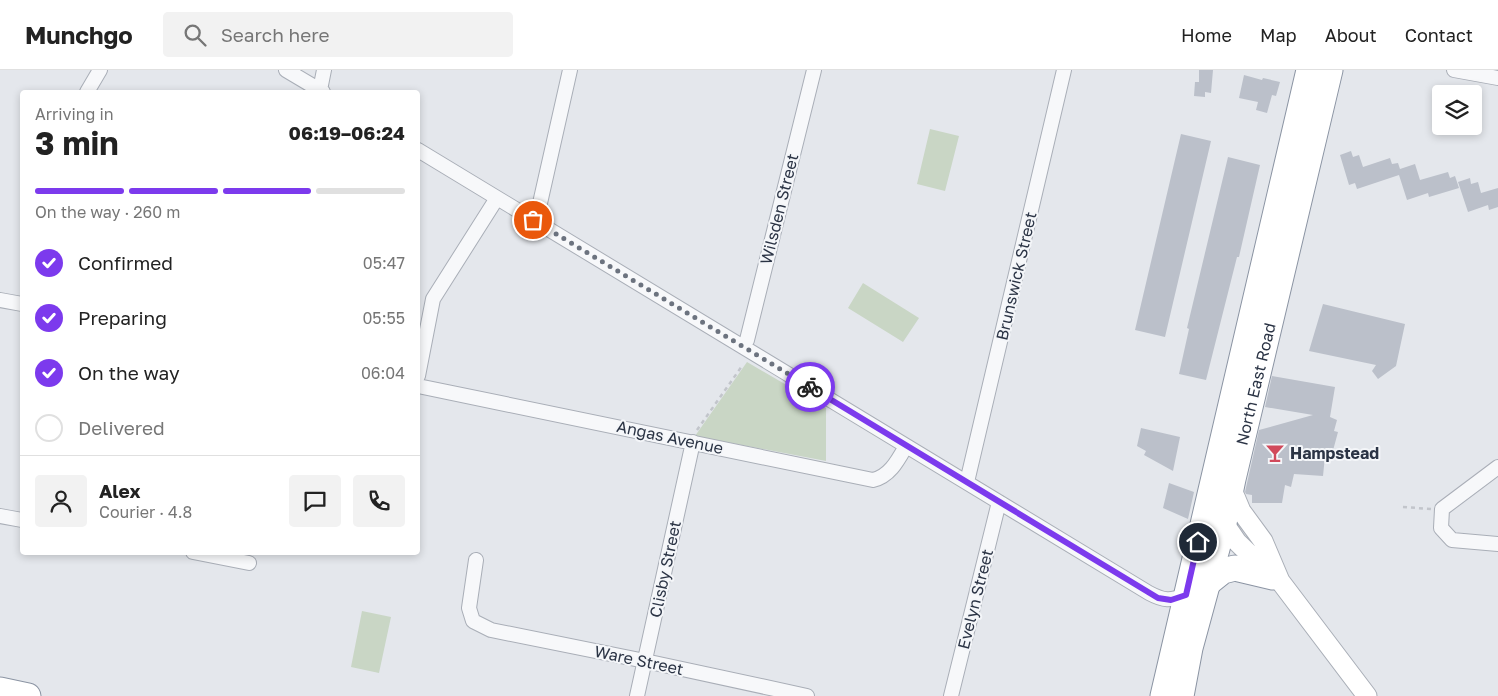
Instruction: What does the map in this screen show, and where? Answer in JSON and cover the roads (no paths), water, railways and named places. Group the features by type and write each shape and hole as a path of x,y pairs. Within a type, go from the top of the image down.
{"highway":[{"name":"North East Road","path":"1221,488 1309,70"},
{"name":"North East Road","path":"1163,696 1186,595 1221,488 1330,70"},
{"path":"1180,696 1190,648 1224,523 1214,502 1221,488"},
{"path":"1208,583 1223,571 1235,568 1276,579"},
{"path":"0,690 28,696"}],"main road":[{"path":"1221,488 1263,541 1276,579"},
{"path":"1224,523 1237,542 1276,579 1368,696"}],"street":[{"path":"88,90 100,70"},
{"path":"286,70 319,90"},
{"path":"321,90 324,70"},
{"path":"533,220 538,212 570,70"},
{"name":"Wilsden Street","path":"744,347 814,70"},
{"name":"Brunswick Street","path":"966,482 1064,70"},
{"path":"1454,70 1498,78"},
{"path":"420,151 1158,598 1171,600 1186,595"},
{"path":"420,366 433,299 496,198"},
{"path":"0,300 20,304"},
{"name":"Angas Avenue","path":"420,386 692,437 873,480 883,478 906,446"},
{"name":"Clisby Street","path":"637,696 692,437"},
{"path":"1498,467 1442,509 1440,528 1452,540 1498,544"},
{"name":"Evelyn Street","path":"950,696 999,502"},
{"path":"0,516 20,520"},
{"path":"208,555 249,563"},
{"name":"Ware Street","path":"476,560 469,608 473,621 491,630 807,696"}],"place":[{"name":"Hampstead","path":"1275,453"}]}
